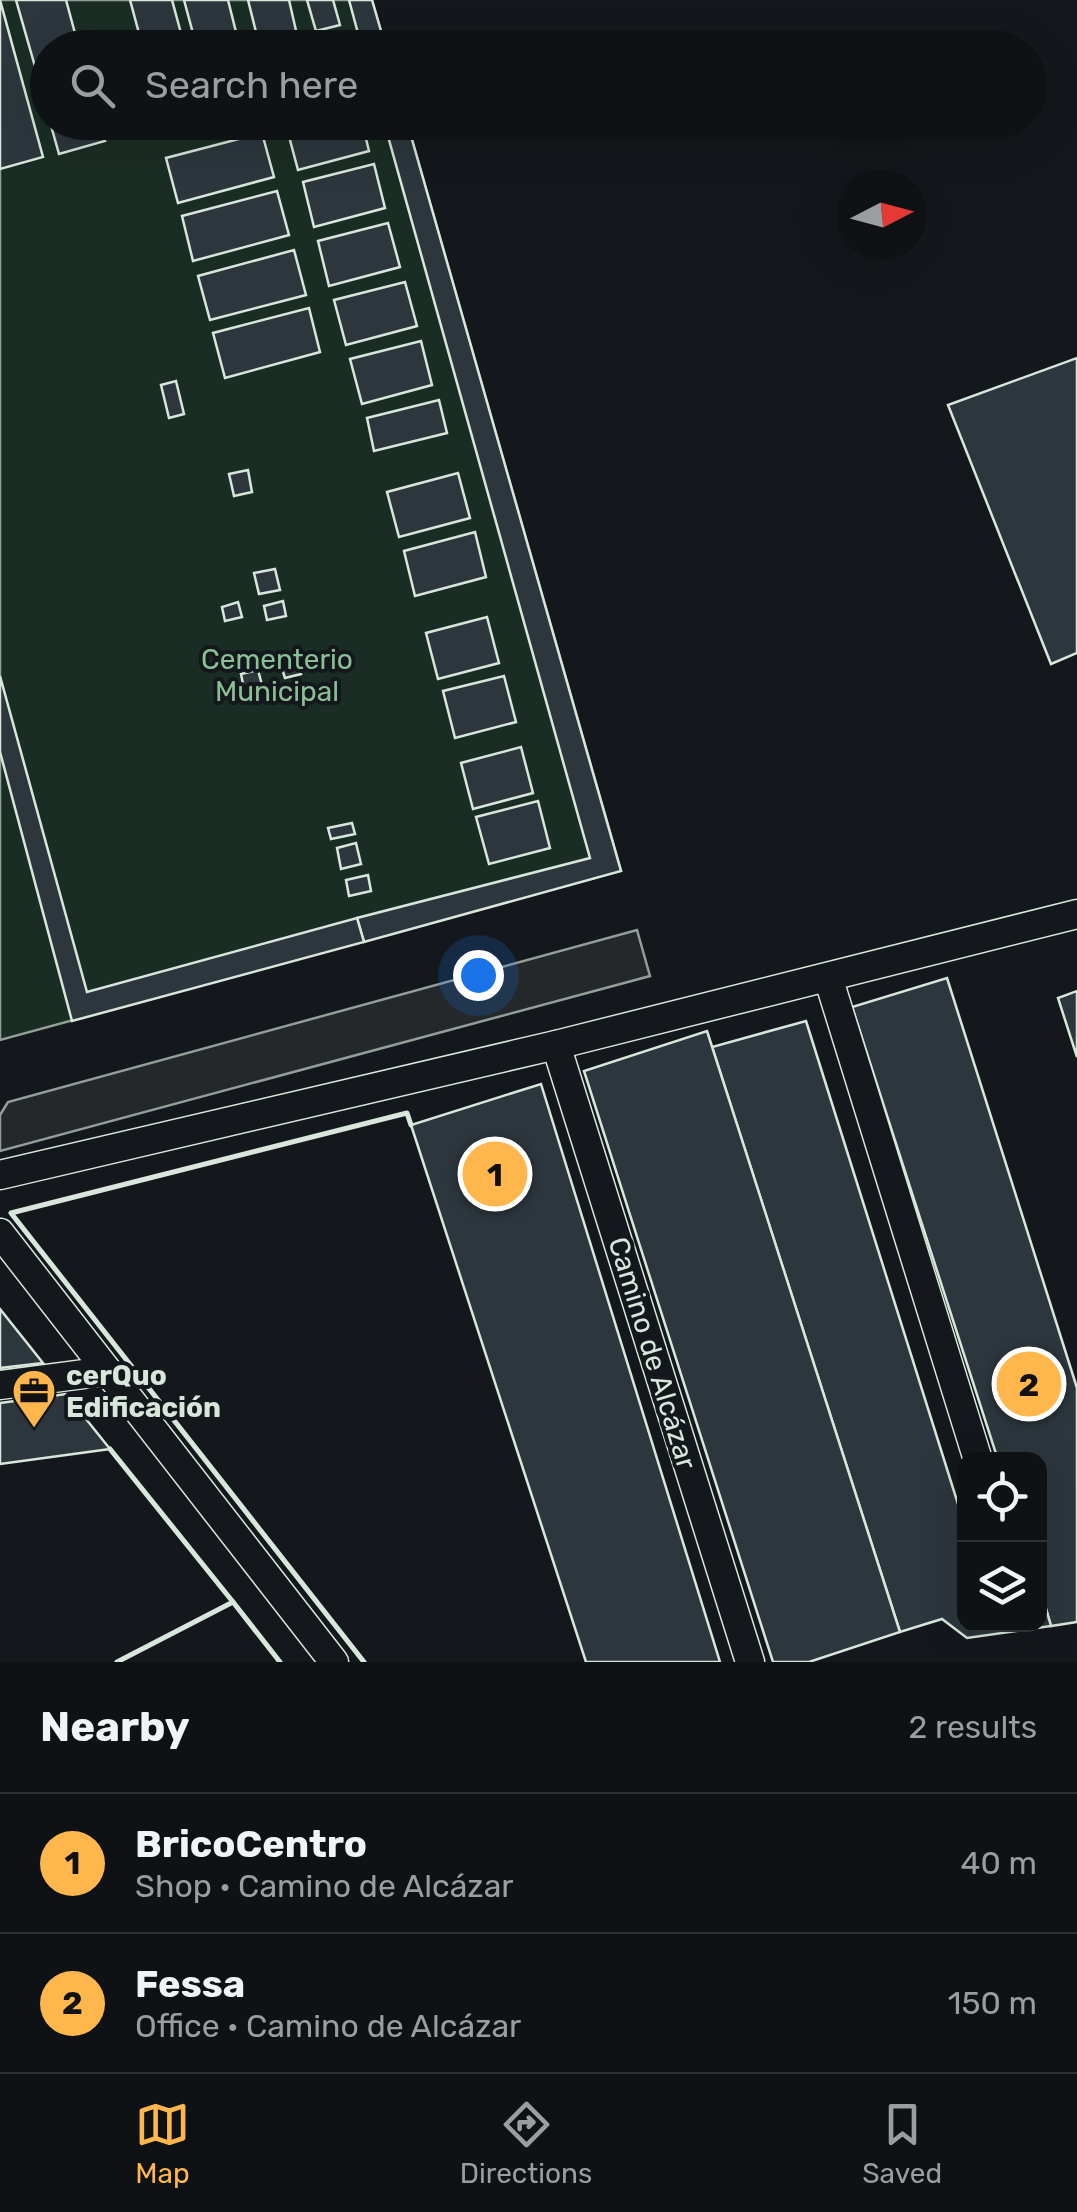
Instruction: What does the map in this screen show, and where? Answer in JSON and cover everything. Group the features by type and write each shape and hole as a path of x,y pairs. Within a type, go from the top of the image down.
{"street":[{"path":"0,1174 556,1044 1077,914"},
{"path":"828,977 976,1452"},
{"name":"Camino de Alcázar","path":"556,1044 750,1662"},
{"path":"0,1233 334,1662"},
{"path":"0,1386 107,1371"}],"green space":[{"name":"Cementerio Municipal","path":"0,0 372,0 380,30 30,30 30,140 412,140 621,871 0,1040"}],"shaded area":[{"path":"637,930 650,976 0,1151 0,1115 8,1102"}],"building":[{"path":"0,0 30,110 30,140 38,140 43,157 0,169"},
{"path":"16,0 66,0 74,30 30,30 30,49"},
{"path":"130,0 172,0 180,30 138,30"},
{"path":"184,0 228,0 236,30 192,30"},
{"path":"248,0 289,0 296,30 256,30"},
{"path":"307,0 333,0 340,25 316,30"},
{"path":"349,0 372,0 381,30 357,30"},
{"path":"55,140 105,140 105,141 59,154"},
{"path":"235,140 264,140 274,177 178,203 166,158"},
{"path":"290,140 366,140 369,151 298,170"},
{"path":"389,140 412,140 621,871 364,942 357,918 590,858"},
{"path":"374,164 385,208 314,227 303,182"},
{"path":"277,191 289,235 193,261 182,216"},
{"path":"388,223 400,267 329,286 318,241"},
{"path":"294,250 306,295 210,320 198,276"},
{"path":"405,282 417,326 346,345 334,300"},
{"path":"309,308 320,352 225,378 213,333"},
{"path":"421,341 432,385 362,404 350,359"},
{"path":"1077,358 1077,653 1051,664 948,405"},
{"path":"176,381 184,414 169,418 161,385"},
{"path":"439,400 447,433 374,451 367,418"},
{"path":"248,470 252,492 234,496 229,474"},
{"path":"458,473 470,518 399,537 387,492"},
{"path":"475,532 486,577 415,596 404,551"},
{"path":"275,569 280,590 259,594 254,573"},
{"path":"283,601 286,616 267,620 264,606"},
{"path":"238,602 242,617 225,621 222,607"},
{"path":"487,617 499,663 438,679 426,633"},
{"path":"297,659 301,674 285,678 280,663"},
{"path":"258,670 262,685 244,689 241,674"},
{"path":"0,676 87,992 357,918 364,942 72,1021 0,752"},
{"path":"504,676 516,722 455,738 443,691"},
{"path":"521,747 533,793 473,809 461,763"},
{"path":"538,801 550,848 489,864 476,817"},
{"path":"352,823 355,834 331,839 328,828"},
{"path":"356,843 361,864 341,869 337,848"},
{"path":"368,875 371,891 349,896 346,880"},
{"path":"947,978 1077,1388 1077,1622 1051,1626 1047,1612 1047,1452 995,1452 852,1007"},
{"path":"1077,991 1077,1057 1058,998"},
{"path":"806,1021 957,1501 957,1630 942,1619 900,1632 712,1047"},
{"path":"707,1031 900,1632 809,1662 773,1662 584,1071"},
{"path":"541,1084 720,1662 586,1662 411,1125"},
{"path":"0,1309 43,1363 0,1368"},
{"path":"66,1394 110,1449 0,1464 0,1403"},
{"path":"959,1632 1009,1632 967,1638"}],"wall":[{"path":"364,1662 11,1213 407,1113 411,1125"},
{"path":"110,1449 233,1602 117,1662"},
{"path":"233,1602 280,1662"}],"place":[{"name":"BricoCentro","path":"495,1174"},
{"name":"Fessa","path":"1029,1384"},
{"name":"cerQuo Edificación","path":"34,1429"}]}
